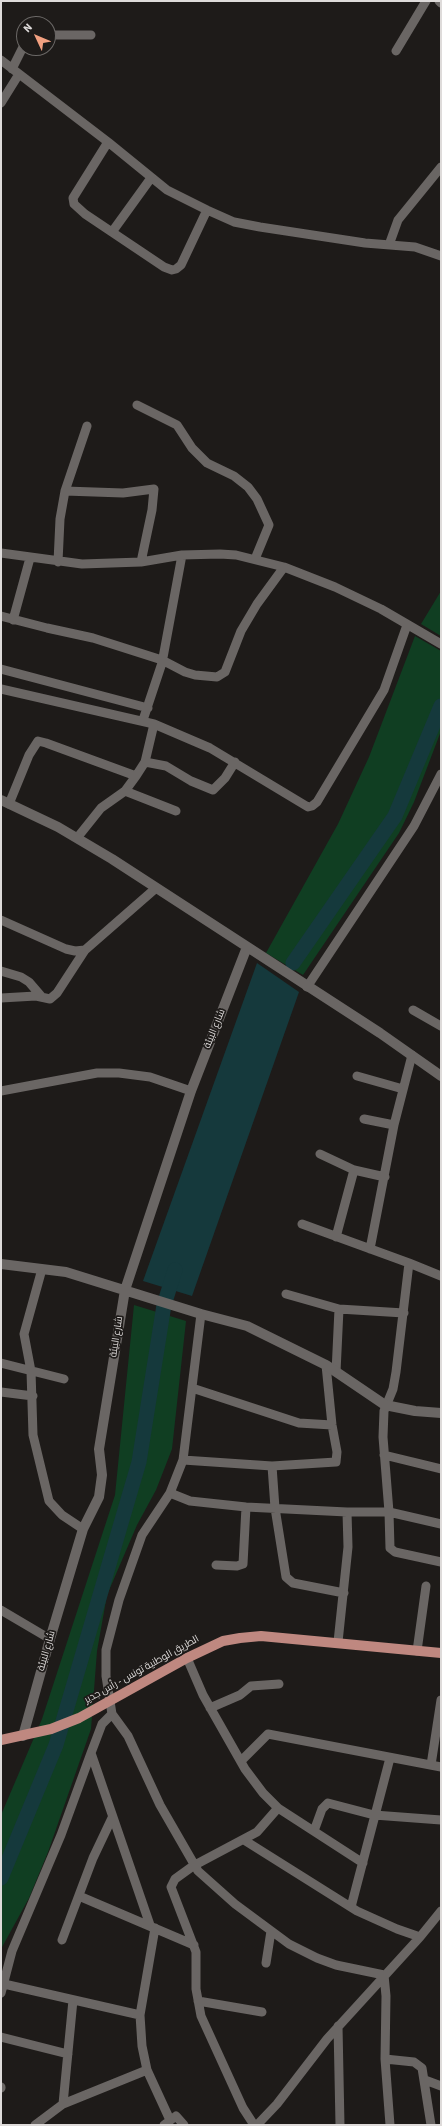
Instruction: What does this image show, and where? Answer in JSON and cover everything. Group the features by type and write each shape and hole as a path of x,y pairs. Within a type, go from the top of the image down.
{"main road":[{"name":"الطريق الوطنية تونس - رأس جدير","path":"1,1740 28,1735 58,1726 92,1711 111,1702 187,1658 223,1641 261,1636 338,1642 441,1653"}],"street":[{"path":"396,51 426,1"},
{"path":"56,35 91,34"},
{"path":"1,103 20,56"},
{"path":"1,60 108,142 167,190 207,210 234,222 365,243 415,247 441,256"},
{"path":"108,142 74,195 72,201 85,214 164,267 176,269 181,265 207,210"},
{"path":"389,245 398,220 441,167"},
{"path":"112,232 151,178"},
{"path":"137,404 177,425 192,448 207,463 234,476 248,487 257,498 269,525 255,559"},
{"path":"58,562 60,519 65,491 87,426"},
{"path":"65,491 123,493 154,489 152,510 142,562"},
{"path":"1,553 58,562 82,564 142,562 182,555 220,554 255,559 284,567 335,587 381,609 441,644"},
{"path":"143,720 162,660 182,555"},
{"path":"12,620 30,558"},
{"path":"1,616 12,620 93,638 162,660 185,672 195,675 217,677 223,674 241,631 257,604 284,567"},
{"path":"1,689 81,708 143,720 154,724 200,742 308,807 317,802 384,690 407,625"},
{"path":"1,669 148,708"},
{"path":"77,838 101,808 124,791 136,776 145,762 154,724"},
{"path":"136,776 53,745 38,741 29,755 5,802 77,838 412,1054 441,1076"},
{"path":"145,762 166,766 196,784 213,790 226,778 235,762"},
{"path":"307,987 409,834 441,774"},
{"path":"124,791 176,811"},
{"path":"1,998 41,996 50,999 53,997 85,950 156,888"},
{"path":"1,920 66,949 85,950"},
{"name":"شارع البيئة","path":"28,1735 50,1639 83,1529 95,1508 101,1486 99,1449 125,1290 191,1091 247,947"},
{"path":"1,971 21,977 29,982 41,996"},
{"path":"413,1010 441,1026"},
{"path":"370,1249 394,1126 412,1054"},
{"path":"1,1091 97,1074 119,1073 150,1077 191,1091"},
{"path":"357,1076 403,1089"},
{"path":"364,1119 394,1126"},
{"path":"320,1154 354,1170 385,1177"},
{"path":"336,1237 354,1170"},
{"path":"302,1224 410,1263 441,1276"},
{"path":"410,1263 393,1389 385,1405 384,1455 389,1512 389,1544 391,1550 441,1562"},
{"path":"1,1264 66,1272 201,1314 247,1326 326,1366 385,1405 415,1411 441,1413"},
{"path":"42,1269 24,1334 31,1370 33,1435 49,1501 62,1515 83,1529"},
{"path":"286,1294 339,1309 404,1313"},
{"path":"336,1372 339,1309"},
{"path":"201,1314 184,1460 170,1493 142,1535 119,1600 106,1650 106,1676 112,1714 128,1736 150,1785 193,1866 235,1904 289,1944 317,1958 351,1968 384,1975"},
{"path":"1,1363 64,1379"},
{"path":"184,1460 272,1466 336,1462 337,1452 332,1425 326,1366"},
{"path":"192,1388 299,1423 332,1425"},
{"path":"1,1392 33,1396"},
{"path":"384,1455 441,1469"},
{"path":"272,1466 274,1508 284,1573 288,1581 344,1593"},
{"path":"170,1493 190,1501 246,1507 346,1512 389,1512 441,1524"},
{"path":"216,1565 237,1566 243,1564 246,1507"},
{"path":"338,1642 348,1547 346,1512"},
{"path":"417,1651 426,1586"},
{"path":"1,1610 50,1639"},
{"path":"187,1658 196,1681 210,1708 254,1781 278,1808 363,1864"},
{"path":"210,1708 240,1695 251,1686 279,1684"},
{"path":"431,1765 441,1700"},
{"path":"112,1714 102,1724 61,1835 12,1951 3,1988 73,2000 140,2015"},
{"path":"241,1761 268,1734 441,1767"},
{"path":"91,1753 112,1818 153,1926 140,2015 142,2046 147,2070 167,2123 176,2116 184,2125"},
{"path":"351,1907 390,1758"},
{"path":"314,1831 322,1809 328,1803 374,1815 441,1820"},
{"path":"278,1808 257,1832 193,1866 175,1879 171,1887 194,1945 198,1962 198,2001 201,2016 243,2108 256,2125 276,2104 338,2026 420,1937 441,1911"},
{"path":"62,1940 93,1858 112,1818"},
{"path":"244,1840 351,1907 397,1929 420,1937"},
{"path":"79,1896 153,1926 194,1945"},
{"path":"266,1963 271,1931"},
{"path":"384,1975 386,1996 385,2059 390,2125"},
{"path":"63,2104 73,2000"},
{"path":"198,2001 262,2012"},
{"path":"338,2026 340,2125"},
{"path":"1,2037 68,2054"},
{"path":"385,2059 414,2062 422,2068 431,2125"},
{"path":"35,2125 63,2104 147,2070"},
{"path":"425,2080 441,2086"}],"green space":[{"path":"441,591 441,636 421,624"},
{"path":"415,636 441,651 441,731 414,802 399,833 303,975 266,953 338,824 369,757"},
{"path":"134,1305 186,1321 172,1449 156,1490 137,1525 107,1595 97,1651 91,1729 48,1852 29,1898 1,1949 1,1815 42,1719 115,1495"}],"water":[{"path":"257,963 299,992 192,1296 143,1281"}],"waterway":[{"path":"293,963 395,816 441,706"},
{"path":"1,1878 56,1745 139,1462 164,1305 175,1270"}]}
